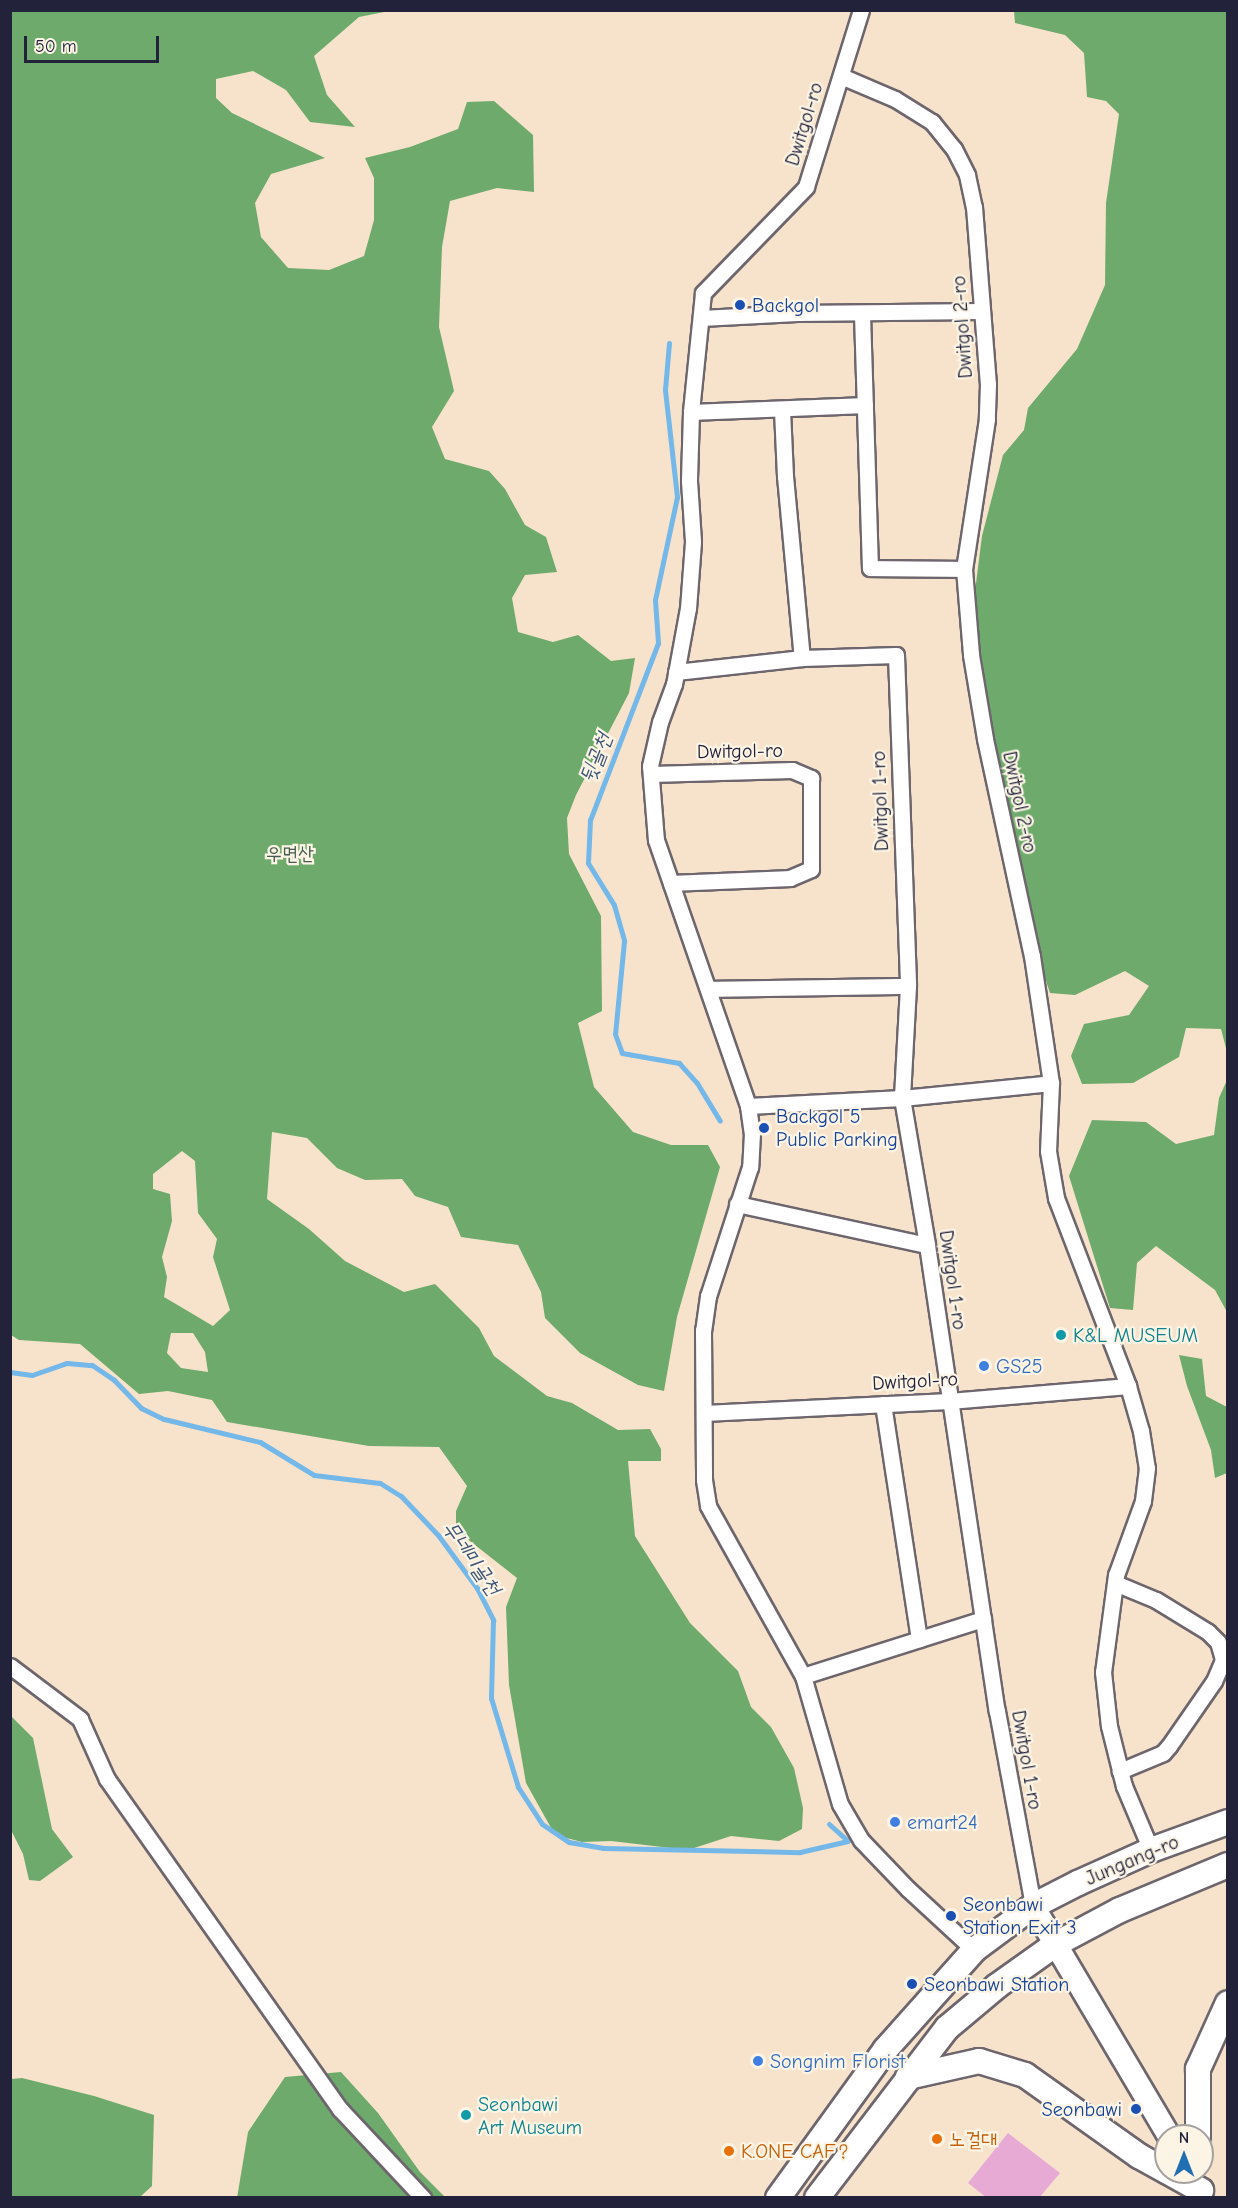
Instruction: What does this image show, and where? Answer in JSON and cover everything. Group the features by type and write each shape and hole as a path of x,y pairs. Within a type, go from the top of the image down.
{"main road":[{"name":"Jungang-ro","path":"778,2198 885,2050 974,1950 1033,1906 1151,1850 1227,1822"},
{"name":"Jungang-ro","path":"817,2198 865,2131 947,2028 997,1986 1056,1944 1120,1910 1227,1865"},
{"path":"1198,2124 1198,2069 1227,2003"},
{"path":"908,2077 979,2061 1025,2075 1139,2156 1154,2164"}],"street":[{"name":"Dwitgol-ro","path":"861,10 806,187 703,293 691,412 689,481 693,542 688,608 676,672 660,723 650,766 656,840 748,1106 752,1133 750,1167 708,1296 704,1330 704,1480 708,1506 803,1676 840,1804 861,1840 908,1889 974,1950"},
{"name":"Dwitgol 2-ro","path":"841,76 895,99 932,122 954,149 967,175 974,207 987,384 987,419 964,570 971,655 985,739 1032,956 1051,1083 1048,1151 1056,1198 1128,1386 1141,1431 1147,1468 1143,1501 1115,1583 1103,1672 1109,1726 1120,1771 1151,1850"},
{"path":"701,318 797,313 982,311"},
{"path":"862,314 870,568 964,570"},
{"path":"691,412 865,405"},
{"path":"676,672 802,658 785,476 783,410"},
{"name":"Dwitgol 1-ro","path":"802,658 896,655 908,986 902,1098 927,1245 983,1619 1033,1906"},
{"name":"Dwitgol-ro","path":"651,774 792,770 811,778 811,869 790,878 671,883"},
{"path":"709,989 908,986"},
{"path":"748,1106 902,1098 1051,1083"},
{"path":"737,1204 927,1245"},
{"name":"Dwitgol-ro","path":"704,1413 949,1401 1128,1386"},
{"path":"884,1404 919,1639"},
{"path":"1115,1583 1156,1600 1208,1632 1218,1642 1223,1660 1214,1681 1163,1753 1120,1771"},
{"path":"803,1676 983,1619"},
{"path":"10,1666 80,1719 106,1779 340,2109 423,2198"},
{"path":"1033,1906 1162,2124"}],"green space":[{"name":"우면산","path":"10,11 389,11 359,17 314,56 327,95 355,127 310,122 286,90 253,71 216,79 216,98 232,113 325,158 271,174 255,203 261,237 288,268 329,270 364,256 374,220 374,178 365,158 410,147 458,129 467,102 494,101 533,135 534,192 497,188 450,201 442,247 439,327 454,391 432,427 445,459 489,471 505,489 525,525 546,537 557,572 525,575 512,598 518,632 553,642 578,635 611,661 635,658 629,693 576,795 567,818 569,854 601,916 602,1011 578,1023 594,1087 633,1132 671,1145 708,1145 720,1167 677,1317 664,1391 638,1385 580,1353 545,1318 541,1292 518,1245 461,1237 448,1207 415,1196 402,1179 365,1180 337,1168 307,1138 272,1132 267,1199 309,1229 345,1261 404,1292 435,1284 479,1328 494,1356 547,1396 572,1403 618,1430 650,1429 661,1449 661,1461 628,1461 635,1536 690,1623 738,1671 751,1707 771,1727 794,1768 803,1808 802,1829 779,1841 731,1836 688,1850 611,1841 582,1842 555,1835 526,1783 509,1685 506,1607 517,1578 456,1530 456,1511 467,1486 439,1447 369,1446 227,1422 212,1400 168,1391 139,1394 80,1344 19,1340 11,1335","holes":["182,1151 195,1161 198,1213 217,1239 213,1257 230,1310 213,1326 164,1297 167,1277 162,1257 172,1221 170,1194 153,1189 153,1174","171,1333 193,1333 205,1352 208,1372 181,1368 167,1353"]},
{"path":"1014,11 1227,11 1227,1052 1221,1029 1186,1028 1179,1057 1133,1083 1082,1084 1071,1056 1084,1024 1129,1015 1149,986 1125,971 1075,995 1050,993 1033,941 974,635 973,607 982,536 1003,455 1024,430 1028,408 1077,349 1105,285 1106,203 1119,114 1106,101 1087,97 1084,53 1065,35 1015,23"},
{"path":"1227,1080 1227,1312 1215,1290 1156,1246 1137,1263 1133,1310 1110,1308 1069,1176 1092,1120 1146,1122 1176,1144 1214,1135 1219,1098"},
{"path":"1179,1355 1202,1359 1206,1396 1227,1407 1227,1473 1215,1478 1211,1450 1187,1386"},
{"path":"11,1716 33,1738 52,1829 73,1857 40,1881 29,1880 23,1854 11,1830"},
{"path":"341,2072 378,2113 420,2172 445,2197 237,2198 248,2132 285,2077"},
{"path":"22,2078 94,2096 154,2115 152,2186 140,2197 12,2197 11,2079"}],"building":[{"path":"1008,2133 1060,2173 1039,2198 987,2198 968,2183"}],"waterway":[{"name":"뒷골천","path":"669,343 665,390 677,497 655,600 658,643 590,820 588,863 614,905 624,941 615,1034 622,1053 679,1063 697,1083 720,1121"},
{"name":"무네미골천","path":"10,1372 32,1375 67,1363 92,1365 114,1380 141,1408 164,1419 260,1442 314,1475 380,1483 401,1496 438,1535 477,1588 493,1620 491,1698 518,1787 542,1824 569,1842 603,1848 800,1852 848,1841"},
{"name":"뒷골천","path":"829,1824 848,1841"}],"place":[{"name":"Backgol","path":"740,305"},
{"name":"Backgol 5 Public Parking","path":"764,1128"},
{"name":"K&L MUSEUM","path":"1061,1335"},
{"name":"GS25","path":"984,1366"},
{"name":"emart24","path":"895,1822"},
{"name":"Seonbawi Station Exit 3","path":"951,1916"},
{"name":"Seonbawi Station","path":"912,1984"},
{"name":"Songnim Florist","path":"758,2061"},
{"name":"Seonbawi","path":"1136,2109"},
{"name":"Seonbawi Art Museum","path":"466,2115"},
{"name":"노걸대","path":"937,2139"},
{"name":"K.ONE CAF？","path":"729,2151"}]}
